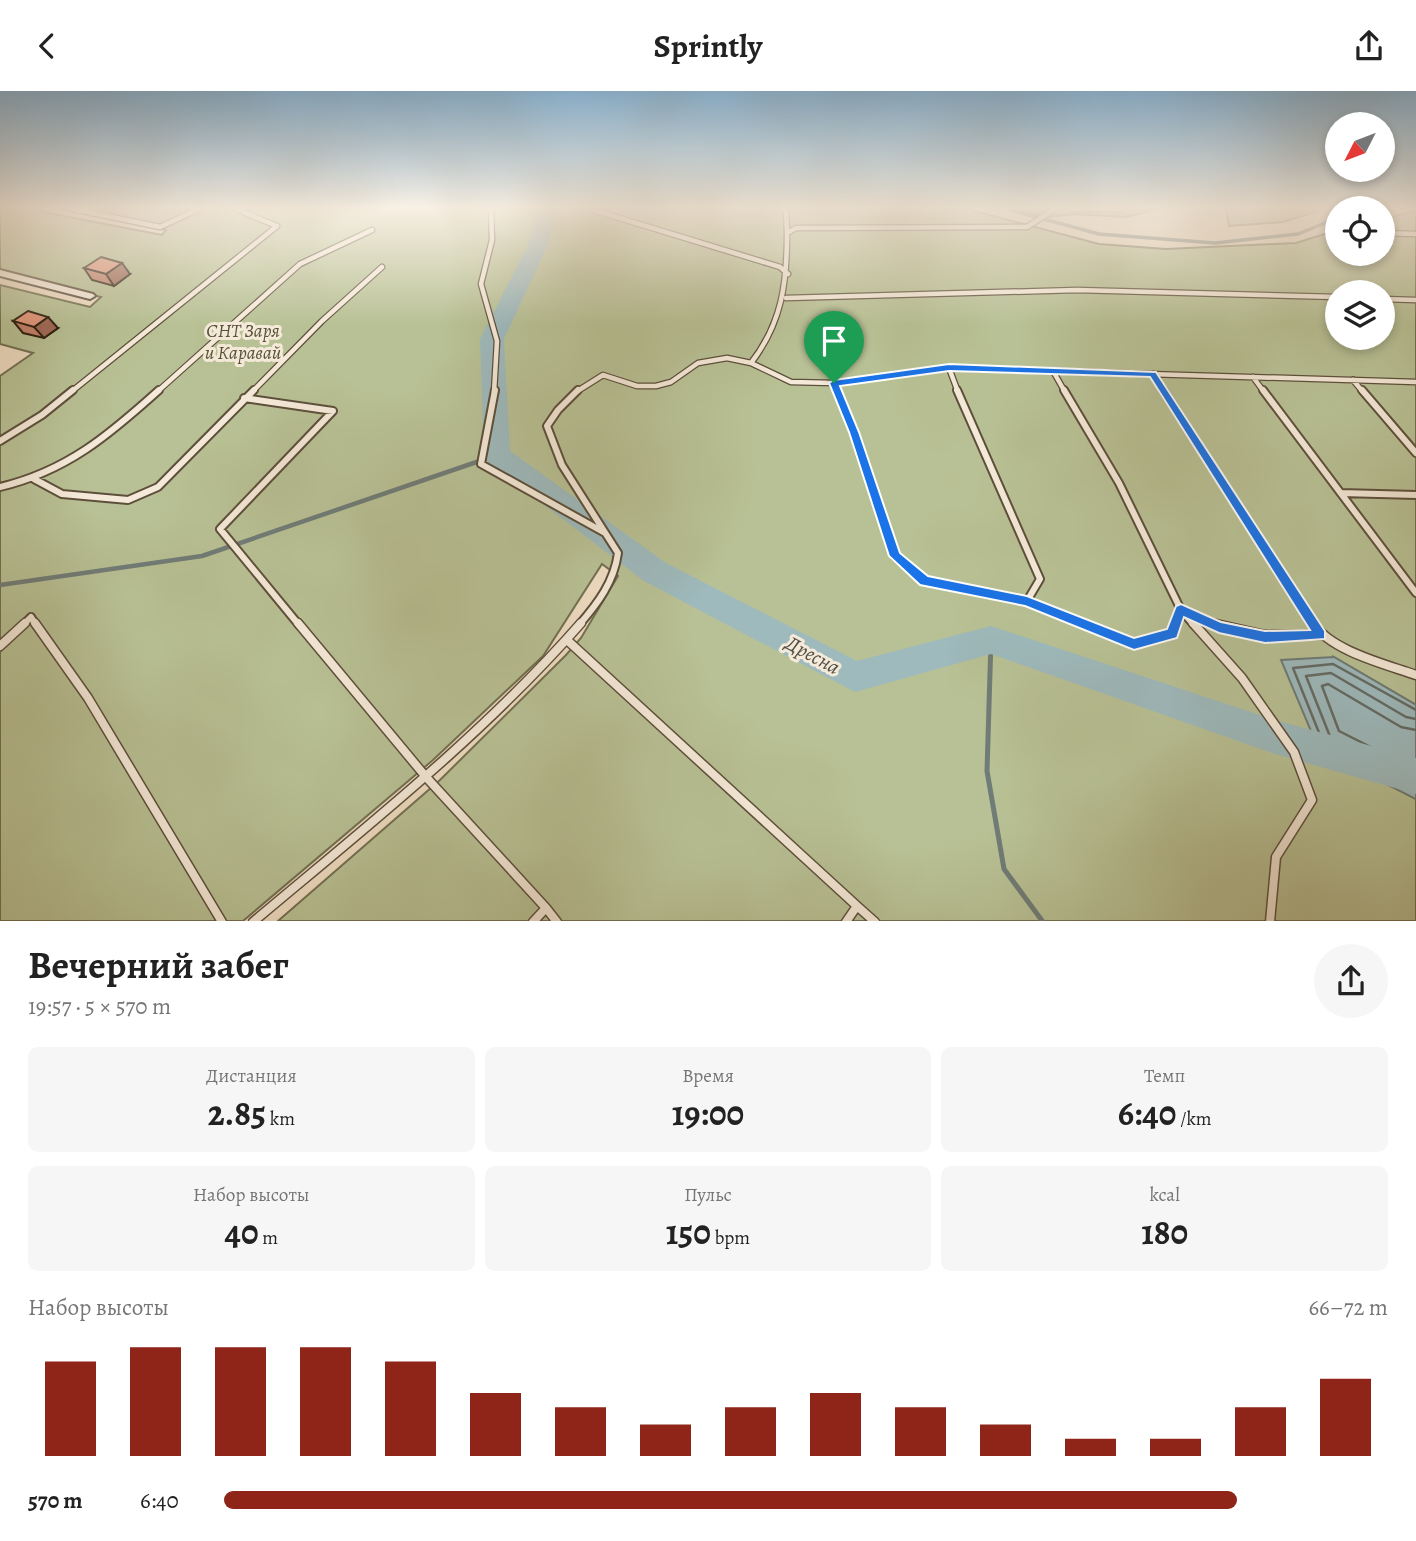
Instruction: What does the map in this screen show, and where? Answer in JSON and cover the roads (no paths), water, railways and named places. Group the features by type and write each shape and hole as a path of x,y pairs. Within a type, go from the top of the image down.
{"street":[{"path":"0,274 90,296"}],"lane":[{"path":"0,441 42,415 250,248"},
{"path":"0,487 34,479 79,456 149,400 300,264 334,248"},
{"path":"490,248 481,284 497,341 497,378 481,464 516,486 607,534"},
{"path":"717,248 780,267 788,274"},
{"path":"751,363 767,344 786,298 787,248"},
{"path":"34,479 62,494 128,500 158,487 244,398 382,267"},
{"path":"786,298 1077,290 1325,297"},
{"path":"1395,299 1416,300"},
{"path":"254,921 426,777 566,640 600,601 616,569 618,553 576,489 557,454 547,426 555,410 583,386 603,375 637,386 656,386 671,382 698,363 727,358 751,363 777,378 834,383 949,368 1416,382"},
{"path":"949,368 969,421 1040,579 1027,601"},
{"path":"1053,371 1119,483 1181,610 1242,678 1294,752 1312,800 1276,857 1270,921"},
{"path":"1153,374 1321,635"},
{"path":"1253,377 1416,593"},
{"path":"1353,380 1416,453"},
{"path":"834,383 854,432 895,556 924,581 1027,601 1134,644 1172,634 1181,610"},
{"path":"244,398 333,411 220,529 426,777 556,921"},
{"path":"1340,493 1416,495"},
{"path":"1181,610 1219,628 1265,637 1321,635 1364,657 1416,675"},
{"path":"0,646 31,617 88,698 221,921"},
{"path":"566,640 875,921"},
{"path":"847,921 856,906"},
{"path":"534,921 546,908"}],"water":[{"path":"1334,657 1416,705 1416,799 1319,750 1281,660"}],"waterway":[{"name":"Дресна","path":"537,248 492,339 497,455 655,572 855,677 991,640 1275,737 1416,776"},
{"path":"0,585 202,556 497,455"},
{"path":"991,640 987,771 1004,869 1042,921"}],"park label":[{"name":"СНТ Заря и Каравай","path":"243,342"}]}
